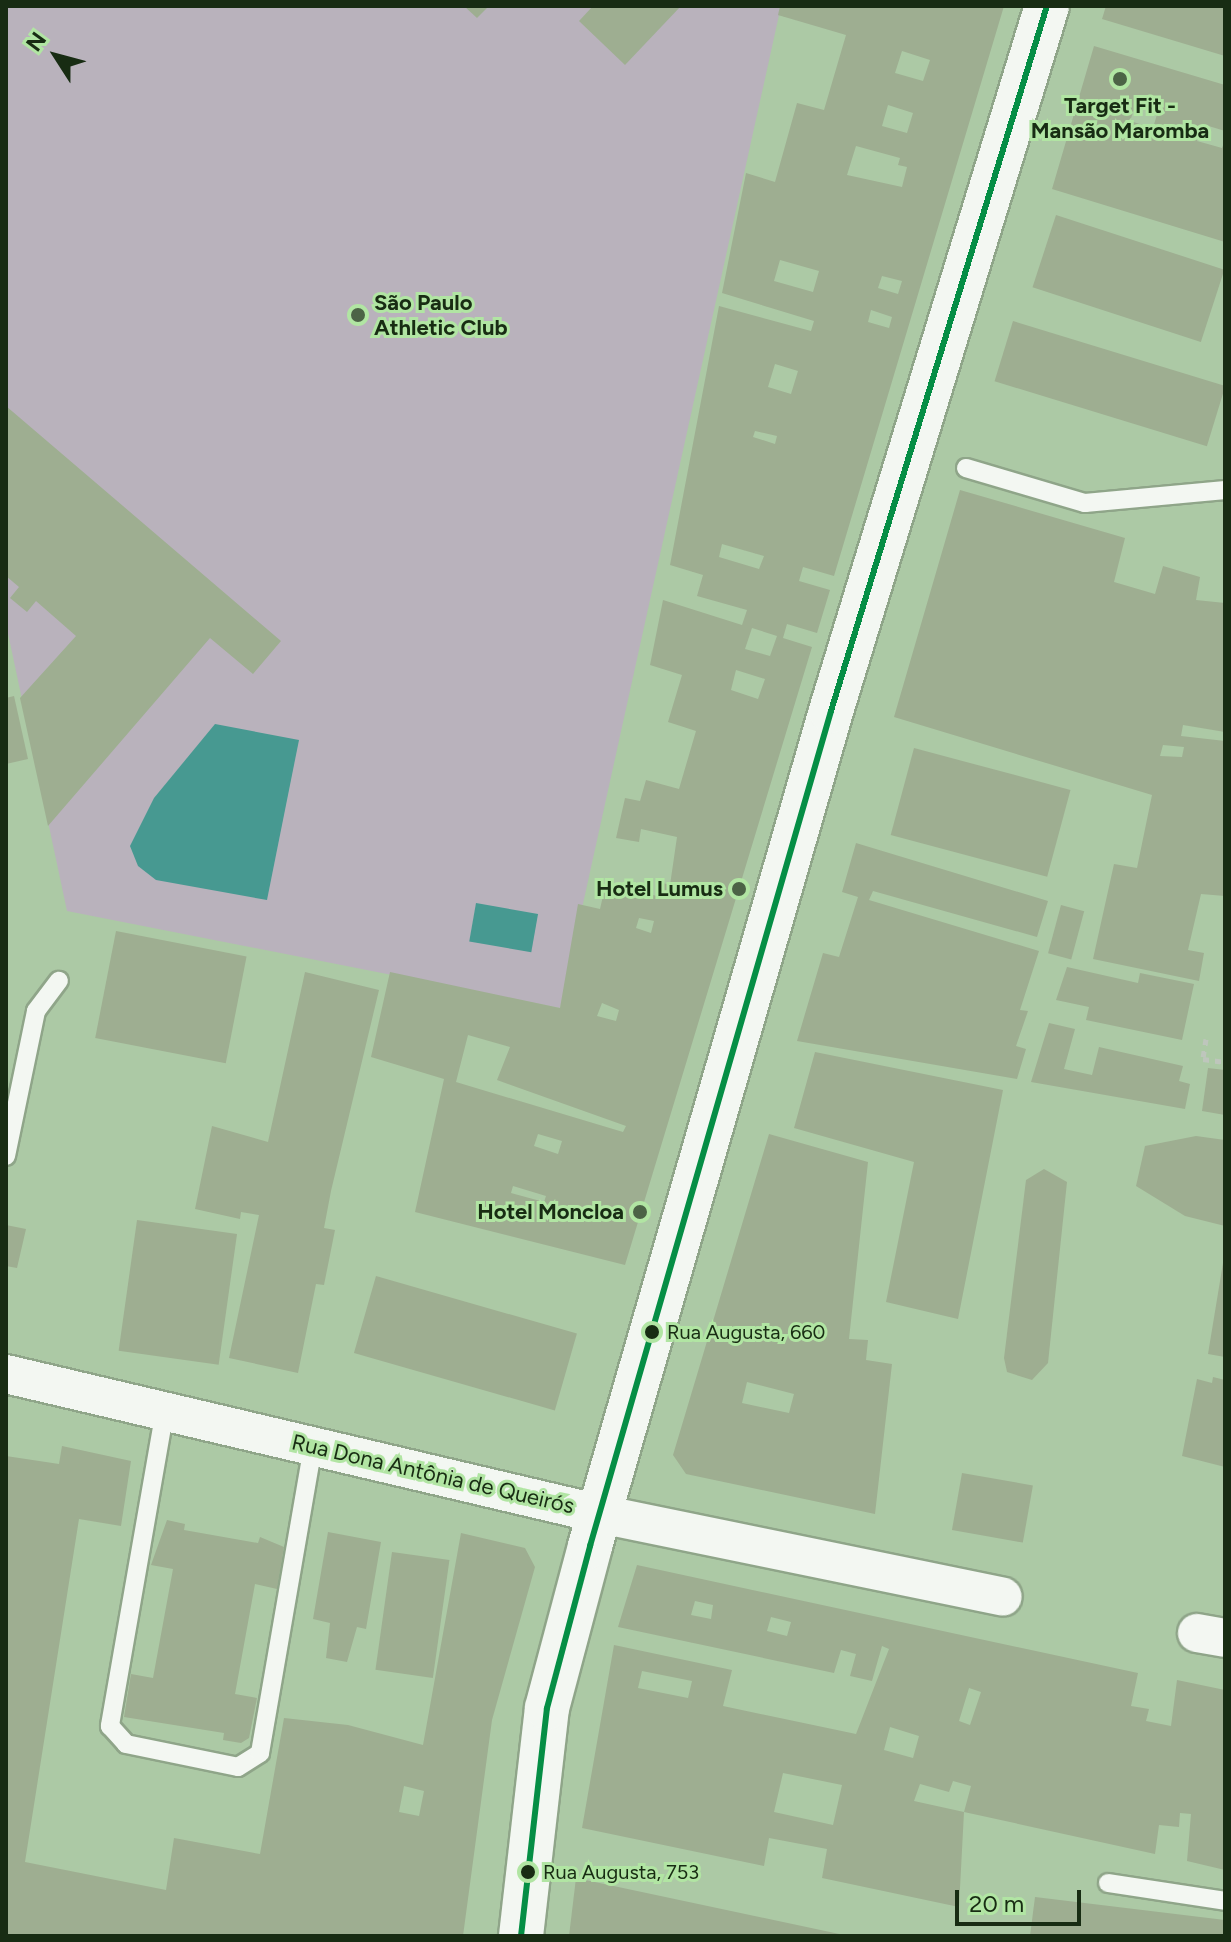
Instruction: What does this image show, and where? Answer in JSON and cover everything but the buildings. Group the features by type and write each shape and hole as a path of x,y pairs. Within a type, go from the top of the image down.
{"main road":[{"path":"521,1936 547,1708 827,726 1047,6"}],"street":[{"name":"Rua Dona Antônia de Queirós","path":"6,1374 600,1514 1003,1597"}],"lane":[{"path":"966,468 1085,503 1225,490"},
{"path":"6,1156 36,1011 59,981"},
{"path":"165,1410 110,1726 126,1744 238,1767 260,1753 313,1445"},
{"path":"1108,1883 1225,1901"}],"path":[{"path":"1206,1039 1203,1059 1225,1062"}],"shaded area":[{"name":"São Paulo Athletic Club","path":"6,6 781,6 560,1008 67,911 6,624"}],"water":[{"path":"215,724 299,740 267,900 156,880 138,866 130,846 154,798"},
{"path":"476,903 538,914 531,952 469,941"}],"transit line":[{"path":"521,1936 547,1708 590,1546 831,711 1047,6"}],"place":[{"name":"Target Fit - Mansão Maromba","path":"1120,79"},
{"name":"São Paulo Athletic Club","path":"358,315"},
{"name":"Hotel Lumus","path":"739,889"},
{"name":"Hotel Moncloa","path":"640,1212"},
{"name":"Rua Augusta, 660","path":"652,1332"},
{"name":"Rua Augusta, 753","path":"528,1872"}]}
